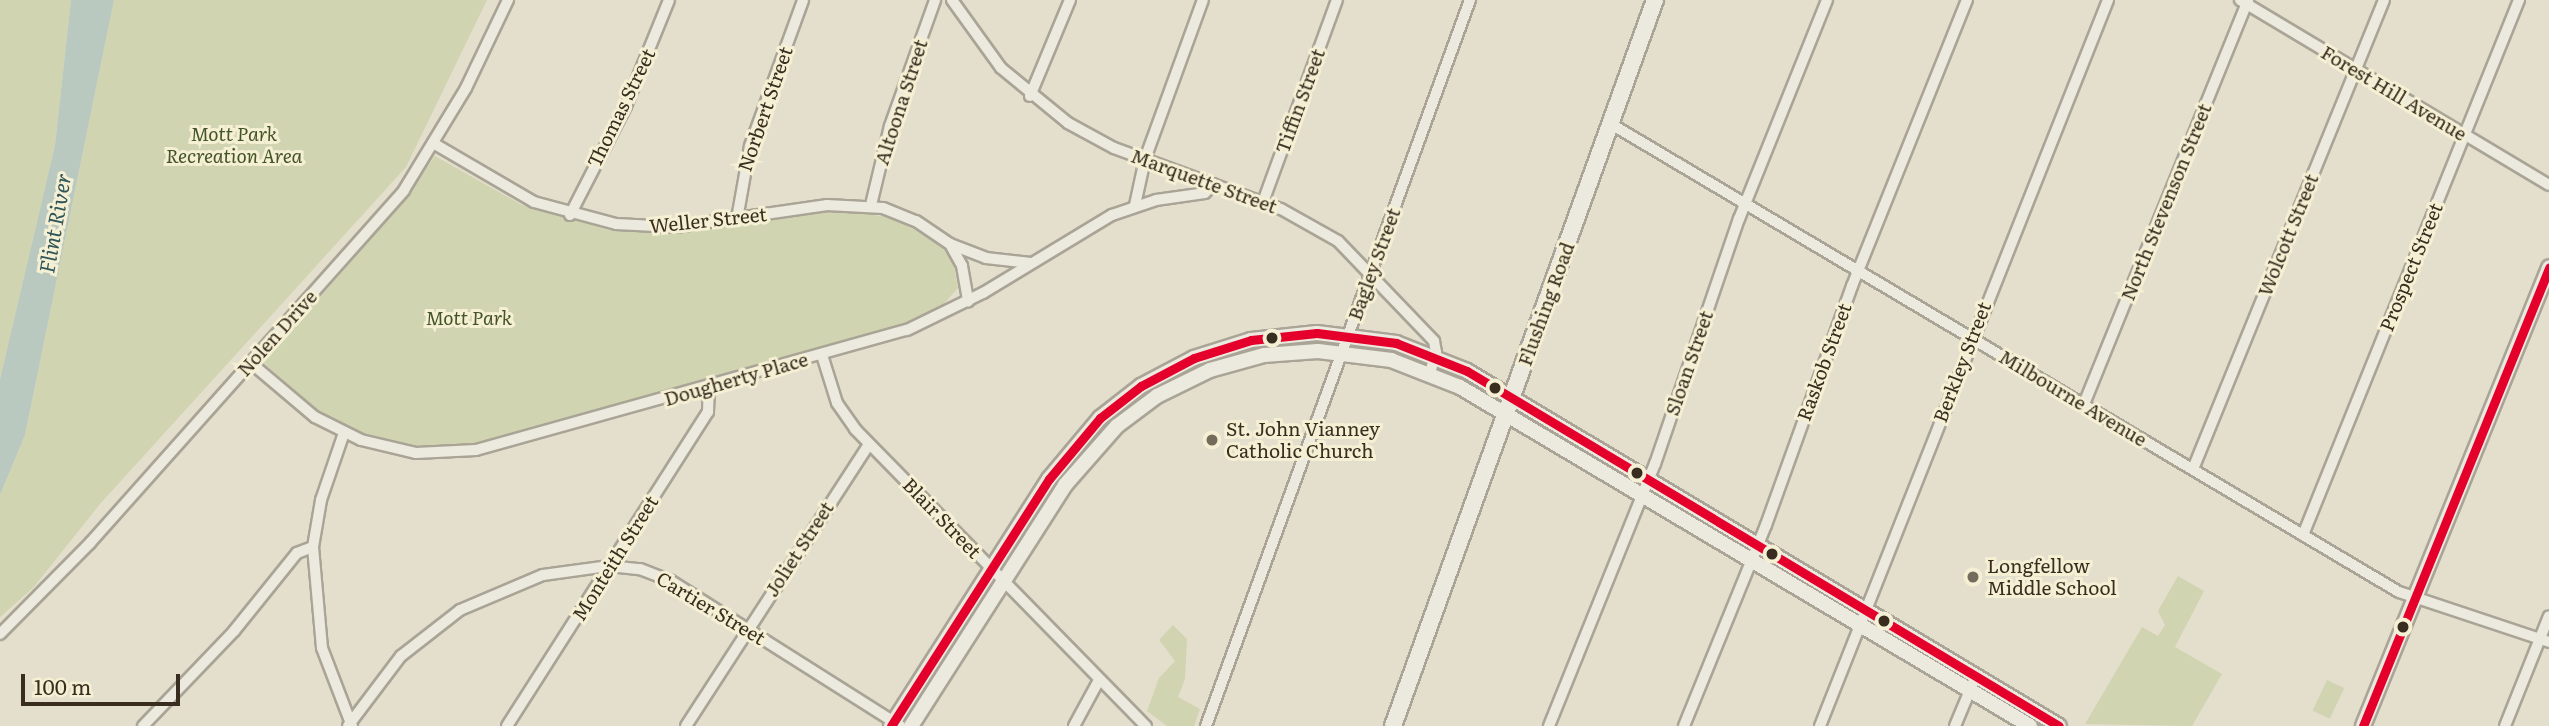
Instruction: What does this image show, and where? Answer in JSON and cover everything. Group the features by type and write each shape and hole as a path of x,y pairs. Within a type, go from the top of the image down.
{"main road":[{"name":"Flushing Road","path":"1393,726 1655,0"}],"street":[{"name":"Nolen Drive","path":"0,634 90,543 404,190 477,67 508,0"},
{"name":"Thomas Street","path":"569,215 630,97 669,0"},
{"name":"Norbert Street","path":"737,219 750,146 803,0"},
{"name":"Altoona Street","path":"871,205 893,116 935,0"},
{"name":"Marquette Street","path":"952,0 978,42 1030,96 1083,132 1145,159 1263,202 1321,229 1371,271 1434,341 1435,356"},
{"path":"1030,96 1070,0"},
{"path":"1135,205 1145,159 1203,0"},
{"name":"Tiffin Street","path":"1263,202 1336,0"},
{"name":"Bagley Street","path":"1206,726 1470,0"},
{"name":"Sloan Street","path":"1549,726 1649,480 1745,202 1827,0"},
{"name":"Raskob Street","path":"1684,726 1755,552 1858,270 1967,0"},
{"name":"Berkley Street","path":"1819,726 1971,337 2108,0"},
{"name":"Wolcott Street","path":"2193,469 2384,0"},
{"name":"Prospect Street","path":"2303,535 2519,0"},
{"name":"Forest Hill Avenue","path":"2245,2 2549,185"},
{"name":"North Stevenson Street","path":"2084,404 2245,2"},
{"name":"Milbourne Avenue","path":"1611,124 2415,600 2544,641"},
{"name":"Weller Street","path":"433,143 509,190 569,215 657,227 737,219 827,205 871,205 910,217 950,244 986,258 1031,264"},
{"name":"Dougherty Place","path":"251,363 314,417 344,433 406,452 467,452 907,330 968,302 1097,222 1135,205 1205,193 1213,184"},
{"path":"950,244 962,266 968,302"},
{"path":"2363,726 2549,267"},
{"path":"894,725 1066,455 1125,398 1171,369 1229,346 1296,334 1348,335 1435,356 1513,398 1649,480 1755,552 1863,618 1973,683 2059,726"},
{"path":"911,726 1071,476 1135,411 1185,381 1234,362 1288,352 1342,352 1430,373 1507,414 1643,495 1755,552"},
{"name":"Blair Street","path":"822,355 841,411 869,444 1146,726"},
{"path":"1430,373 1435,356"},
{"name":"Monteith Street","path":"508,726 706,415 709,386"},
{"path":"1125,398 1135,411"},
{"path":"344,433 321,500 313,547 322,648 350,725"},
{"name":"Joliet Street","path":"686,726 869,444"},
{"path":"143,726 225,642 297,553 313,547"},
{"name":"Cartier Street","path":"350,725 401,656 460,610 542,575 609,566 666,578 894,725"},
{"path":"2505,726 2544,641 2549,616"},
{"path":"1074,726 1099,680"},
{"path":"1955,726 1973,683"},
{"path":"1973,683 2031,726"}],"green space":[{"path":"0,0 71,0 55,145 0,379"},
{"name":"Mott Park Recreation Area","path":"114,0 487,0 406,167 100,504 33,588 0,617 0,495 25,435"},
{"name":"Mott Park","path":"435,156 522,205 612,231 690,232 841,210 894,218 940,245 953,261 958,288 940,308 915,321 479,444 409,446 357,433 313,407 263,362 388,220"},
{"path":"2178,576 2204,591 2175,647 2222,674 2192,726 2085,724 2142,627 2158,636 2165,625 2158,611"},
{"path":"1173,625 1187,639 1185,679 1178,697 1200,709 1194,726 1167,726 1147,711 1159,678 1175,661 1159,640"},
{"path":"2327,680 2344,688 2330,719 2313,711"}],"water":[{"name":"Flint River","path":"71,0 114,0 25,435 0,495 0,379 55,145"}],"transit line":[{"path":"2363,726 2549,267"},
{"path":"891,726 1049,479 1100,418 1141,386 1194,358 1251,340 1317,333 1396,343 1467,371 2059,726"}],"place":[{"name":"St. John Vianney Catholic Church","path":"1212,440"},
{"name":"Longfellow Middle School","path":"1973,577"}]}
